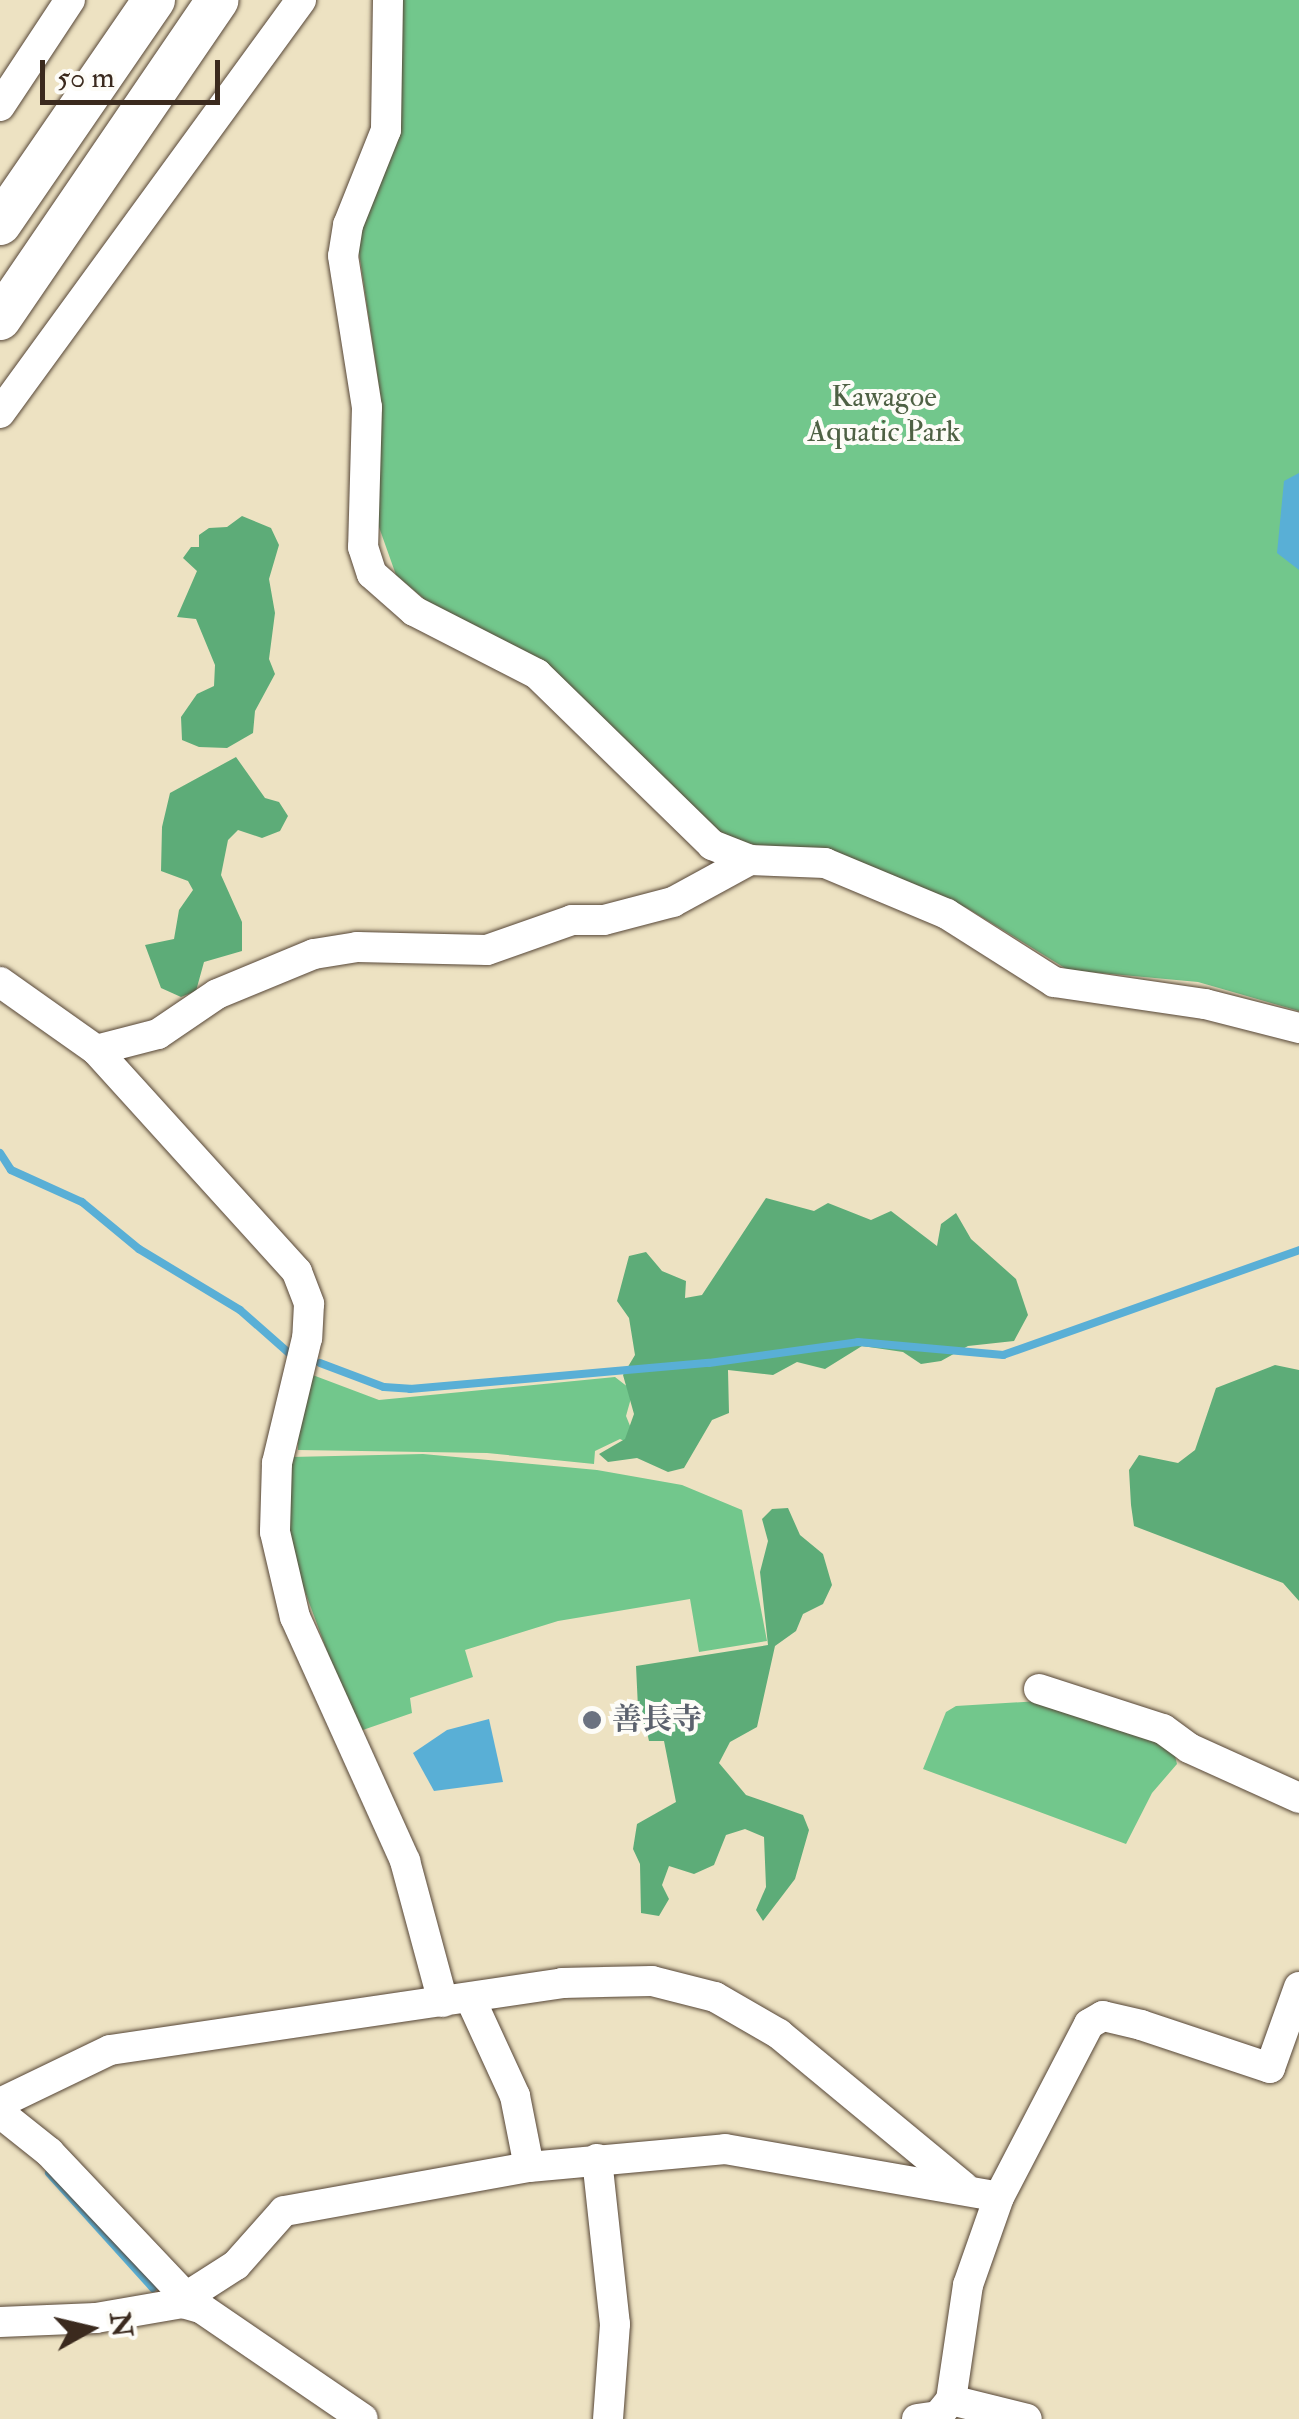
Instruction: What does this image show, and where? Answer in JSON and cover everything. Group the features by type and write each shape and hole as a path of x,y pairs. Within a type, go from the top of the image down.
{"highway":[{"path":"0,224 154,0"},
{"path":"0,319 218,0"}],"street":[{"path":"0,106 70,0"},
{"path":"0,412 149,217 301,0"},
{"path":"388,0 386,130 348,226 343,256 367,408 362,547 372,574 414,611 537,674 674,815 712,845 750,860 825,863 947,914 1054,982 1205,1004 1299,1028"},
{"path":"96,1050 158,1034 217,994 314,954 386,946 487,950 572,920 604,920 673,902 750,860"},
{"path":"0,982 96,1050 297,1272 303,1288 307,1338 277,1463 275,1532 295,1617 404,1861 457,2000 515,2096 529,2166"},
{"path":"1038,1689 1163,1729 1189,1748 1299,1798"},
{"path":"0,2102 110,2050 604,1980 652,1982 716,1998 779,2034 964,2187"},
{"path":"918,2419 938,2416 952,2400 968,2285 999,2196 1089,2024 1103,2016 1142,2025 1270,2068 1299,1987"},
{"path":"0,2113 49,2152 184,2300 220,2317 363,2419"},
{"path":"0,2324 96,2318 184,2300 236,2266 284,2211 529,2166 725,2148 999,2196"},
{"path":"597,2160 615,2324 608,2419"},
{"path":"952,2400 1027,2419"}],"green space":[{"name":"Kawagoe Aquatic Park","path":"401,0 1299,0 1299,1011 1198,982 1068,970 967,908 825,851 745,844 705,824 558,675 437,610 396,575 374,513 381,399 357,239 396,138"},
{"path":"242,516 271,528 279,545 269,579 275,613 269,659 275,674 255,711 253,733 227,748 199,747 182,740 181,717 197,694 214,686 215,665 196,619 177,617 197,571 183,558 191,547 199,547 199,535 209,528 227,527"},
{"path":"236,757 265,798 279,802 288,816 280,831 262,838 238,830 228,840 221,875 242,922 242,951 204,962 196,991 181,997 161,988 145,945 174,939 179,910 193,890 188,881 161,871 162,827 170,793"},
{"path":"766,1198 814,1211 828,1203 871,1220 891,1211 937,1246 941,1224 956,1213 971,1239 1016,1279 1028,1315 1014,1341 968,1346 941,1361 921,1364 903,1352 862,1346 825,1369 797,1362 773,1375 728,1370 729,1413 712,1420 684,1468 668,1472 637,1458 608,1462 599,1454 625,1439 634,1414 623,1375 635,1355 629,1318 617,1301 629,1256 646,1252 662,1271 686,1281 685,1298 702,1295"},
{"path":"1275,1365 1299,1370 1299,1601 1283,1583 1134,1526 1131,1505 1129,1470 1139,1455 1178,1463 1195,1450 1216,1388"},
{"path":"310,1374 379,1400 615,1377 633,1391 626,1416 639,1448 620,1439 595,1451 594,1464 487,1453 298,1450 297,1418"},
{"path":"423,1454 597,1470 682,1485 742,1510 767,1641 699,1652 690,1599 558,1621 465,1650 473,1677 410,1698 412,1713 357,1732 294,1562 287,1514 291,1457"},
{"path":"788,1508 800,1535 823,1554 832,1585 823,1604 803,1614 796,1631 775,1646 757,1727 730,1742 719,1763 746,1795 803,1815 809,1830 795,1879 763,1921 756,1910 766,1887 764,1837 745,1829 726,1835 714,1865 694,1874 669,1866 662,1885 669,1899 659,1916 641,1913 640,1864 633,1849 637,1824 676,1802 664,1741 649,1741 646,1728 639,1729 636,1666 768,1645 760,1572 768,1541 762,1519 772,1509"},
{"path":"1039,1701 1148,1732 1174,1752 1177,1764 1152,1793 1126,1844 923,1769 946,1712 956,1706"}],"water":[{"path":"1299,473 1299,570 1277,553 1284,481"},
{"path":"489,1719 503,1782 434,1791 413,1753 447,1730"}],"waterway":[{"path":"0,1153 11,1170 82,1202 139,1249 240,1310 289,1353"},
{"path":"320,1363 384,1387 410,1389 709,1363 858,1342 1003,1355 1299,1250"},
{"path":"49,2173 153,2288"}],"place":[{"name":"善長寺","path":"592,1720"}]}
